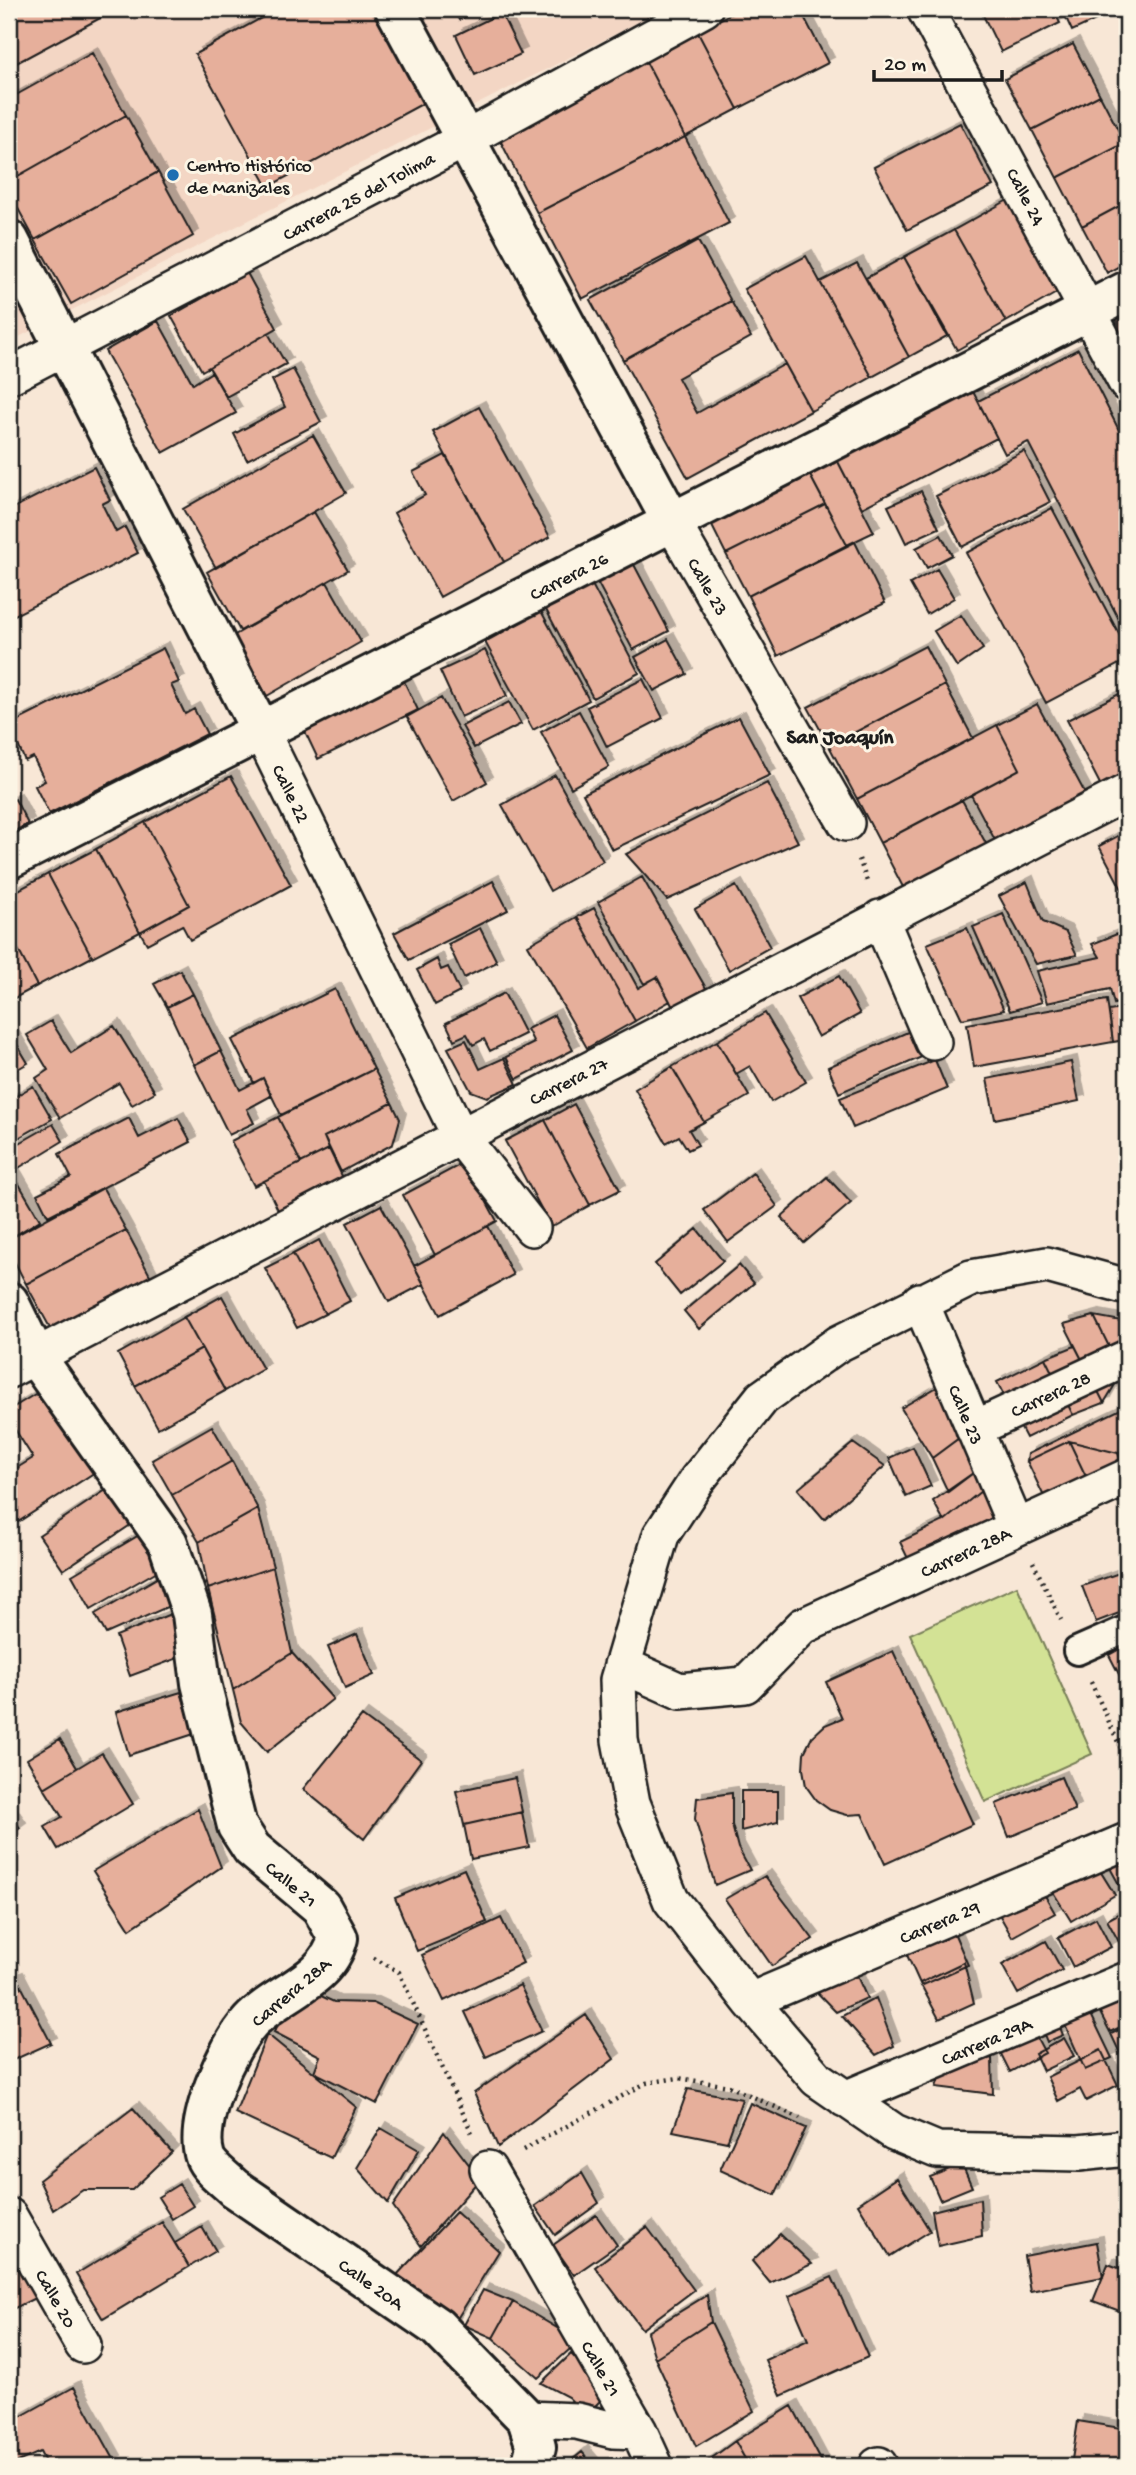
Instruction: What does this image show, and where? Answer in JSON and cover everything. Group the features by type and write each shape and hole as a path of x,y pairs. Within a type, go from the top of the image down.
{"street":[{"name":"Calle 23","path":"394,9 672,522 846,823"},
{"name":"Carrera 25 del Tolima","path":"9,376 464,140 704,9"},
{"name":"Calle 24","path":"925,9 1127,384"},
{"name":"Calle 22","path":"9,240 261,731 460,1136 532,1228"},
{"name":"Carrera 26","path":"9,859 1127,291"},
{"name":"Carrera 27","path":"22,1363 1127,792"},
{"path":"880,918 933,1042"},
{"path":"1127,1287 1047,1265 971,1278 838,1344 762,1398 697,1480 661,1535 618,1679 620,1740 632,1803 671,1900 750,2001 817,2079 894,2132 937,2150 1079,2153 1127,2148"},
{"name":"Calle 23","path":"920,1301 1016,1527"},
{"name":"Calle 21","path":"9,1302 22,1363 168,1543 192,1614 201,1683 237,1826 252,1849 321,1907 338,1938"},
{"name":"Carrera 28","path":"974,1429 1127,1358"},
{"name":"Carrera 28A","path":"622,1665 680,1691 745,1685 803,1626 1127,1477"},
{"path":"1077,1651 1127,1629"},
{"name":"Carrera 29","path":"750,2001 1127,1841"},
{"name":"Carrera 28A","path":"206,2160 201,2141 205,2122 216,2080 231,2052 250,2021 323,1968 335,1954 338,1938"},
{"name":"Carrera 29A","path":"845,2099 1127,1980"},
{"name":"Calle 20A","path":"206,2160 234,2188 437,2327 527,2419"},
{"name":"Calle 21","path":"488,2169 639,2431 655,2466"},
{"name":"Calle 20","path":"9,2216 83,2344"},
{"path":"527,2419 536,2447 531,2466"},
{"name":"Calle 21","path":"527,2419 577,2421 613,2430 639,2431"}],"path":[{"path":"846,823 880,918"},
{"path":"338,1938 399,1972 488,2169 646,2083 678,2078 729,2086 805,2120"}],"shaded area":[{"name":"Centro Histórico de Manizales","path":"9,9 665,9 9,342"}],"green space":[{"path":"1017,1586 1092,1754 985,1802 910,1634"}],"building":[{"path":"9,9 117,9 9,67"},
{"path":"278,9 384,9 433,98 268,187 195,54"},
{"path":"453,9 480,9 459,20"},
{"path":"740,9 800,9 828,63 738,109 697,31"},
{"path":"980,9 1053,9 1060,23 1001,52"},
{"path":"1062,9 1111,9 1113,12 1072,31"},
{"path":"501,13 521,54 475,75 456,35"},
{"path":"697,31 738,109 685,137 644,58"},
{"path":"1073,44 1100,95 1032,130 1005,79"},
{"path":"92,53 126,115 9,181 9,99"},
{"path":"644,58 685,137 537,213 497,134"},
{"path":"1100,95 1125,143 1057,178 1032,130"},
{"path":"126,115 158,172 35,240 9,192 9,181"},
{"path":"960,123 993,186 907,230 874,167"},
{"path":"685,137 729,223 582,299 537,213"},
{"path":"1125,143 1127,202 1082,226 1057,178"},
{"path":"158,172 193,236 71,304 35,240"},
{"path":"1008,200 1060,291 1006,322 954,230"},
{"path":"1127,202 1127,262 1107,273 1082,226"},
{"path":"954,230 1006,322 957,350 904,257"},
{"path":"698,241 731,301 623,360 590,300"},
{"path":"806,256 872,377 811,411 744,289"},
{"path":"904,257 947,336 909,357 866,278"},
{"path":"857,263 909,357 872,377 820,282"},
{"path":"247,273 277,328 202,371 171,316"},
{"path":"731,301 751,337 678,378 697,413 785,364 811,411 688,478 623,360"},
{"path":"1127,308 1127,352 1118,334 1117,319"},
{"path":"158,321 193,384 212,372 236,413 163,453 105,351"},
{"path":"268,333 286,364 226,397 209,367"},
{"path":"1078,349 1127,446 1127,635 1028,442 1005,454 978,401"},
{"path":"293,369 321,422 247,460 234,434 285,407 272,380"},
{"path":"967,380 997,438 862,508 832,450"},
{"path":"479,407 550,537 504,562 433,432"},
{"path":"313,435 346,493 216,568 183,509"},
{"path":"832,450 874,532 847,545 804,464"},
{"path":"1024,451 1050,502 962,547 936,496"},
{"path":"445,455 504,562 440,597 394,513 425,495 413,472"},
{"path":"804,464 825,504 726,554 706,514"},
{"path":"94,467 110,500 102,504 116,532 125,527 138,553 9,618 9,510"},
{"path":"921,491 939,528 906,543 888,506"},
{"path":"825,504 847,545 748,596 726,554"},
{"path":"1052,508 1127,649 1127,660 1046,703 966,553"},
{"path":"314,512 348,570 240,631 207,572"},
{"path":"941,535 952,555 927,568 916,548"},
{"path":"855,542 885,603 778,656 748,596"},
{"path":"630,557 669,631 633,650 594,576"},
{"path":"937,569 954,598 927,614 910,584"},
{"path":"590,581 639,673 593,698 544,606"},
{"path":"327,582 361,642 267,696 233,636"},
{"path":"541,611 589,700 533,730 485,642"},
{"path":"961,615 983,649 957,667 934,631"},
{"path":"668,639 687,674 654,691 635,657"},
{"path":"925,646 945,685 829,746 808,707"},
{"path":"163,648 179,682 171,685 185,714 194,709 207,734 49,814 35,786 45,781 33,757 25,761 9,725"},
{"path":"485,650 507,696 461,717 440,671"},
{"path":"399,671 418,710 318,759 299,719"},
{"path":"643,679 663,718 607,747 587,707"},
{"path":"945,685 973,738 857,799 829,746"},
{"path":"1127,690 1127,775 1102,788 1067,720"},
{"path":"441,698 487,782 453,801 407,717"},
{"path":"509,702 521,724 474,748 462,726"},
{"path":"1037,704 1086,795 996,842 971,795 1020,769 997,725"},
{"path":"579,711 609,767 571,788 541,732"},
{"path":"739,717 770,775 612,850 583,794"},
{"path":"997,725 1020,769 880,843 857,799"},
{"path":"555,775 603,861 550,891 502,805"},
{"path":"231,776 291,885 190,940 182,925 147,944 140,932 189,905 145,822"},
{"path":"767,783 798,842 667,900 626,854"},
{"path":"15,799 28,824 9,834 9,802"},
{"path":"962,800 988,847 905,891 880,843"},
{"path":"145,822 189,905 140,932 96,849"},
{"path":"1127,831 1127,899 1099,846"},
{"path":"96,849 140,932 92,957 48,874"},
{"path":"48,874 92,957 37,986 9,932 9,895"},
{"path":"642,877 707,990 674,1009 657,977 644,984 598,902"},
{"path":"493,881 508,910 409,960 394,933"},
{"path":"1027,882 1043,922 1066,932 1077,955 1036,964 999,896"},
{"path":"736,886 770,947 729,970 695,909"},
{"path":"594,908 638,988 657,977 670,1001 635,1021 577,917"},
{"path":"1003,914 1042,1002 1010,1011 973,927"},
{"path":"577,917 635,1021 587,1048 528,945"},
{"path":"480,928 497,962 464,978 448,944"},
{"path":"967,928 1004,1010 962,1019 927,944"},
{"path":"1127,930 1127,1001 1114,1004 1110,989 1047,1003 1037,971 1100,957 1092,944"},
{"path":"9,932 37,986 9,1001"},
{"path":"437,959 441,970 448,967 460,992 435,1005 417,970"},
{"path":"180,970 193,994 167,1007 154,984"},
{"path":"839,976 860,1014 818,1037 797,998"},
{"path":"335,989 374,1069 281,1115 263,1078 254,1083 232,1040"},
{"path":"504,993 525,1034 490,1051 484,1039 473,1045 467,1034 454,1040 446,1023"},
{"path":"193,994 221,1051 194,1065 167,1007"},
{"path":"1107,1000 1113,1042 974,1067 967,1024"},
{"path":"1127,1008 1127,1056 1125,1040 1113,1042 1109,1011"},
{"path":"765,1013 806,1082 771,1102 750,1066 736,1074 717,1041"},
{"path":"554,1015 573,1050 517,1079 506,1057 534,1043 527,1029"},
{"path":"51,1021 71,1053 114,1026 155,1092 132,1105 119,1083 60,1118 36,1078 48,1070 27,1035"},
{"path":"919,1027 931,1053 839,1093 828,1067"},
{"path":"12,1036 28,1063 9,1074 9,1038"},
{"path":"466,1040 480,1069 504,1058 517,1084 487,1097 471,1091 448,1048"},
{"path":"717,1041 749,1096 704,1122 672,1067"},
{"path":"221,1051 240,1090 263,1078 271,1096 247,1109 254,1123 229,1135 194,1065"},
{"path":"935,1060 947,1089 853,1128 840,1098"},
{"path":"1071,1062 1079,1101 995,1119 987,1079"},
{"path":"672,1067 704,1122 689,1130 698,1145 688,1150 679,1136 666,1143 635,1089"},
{"path":"374,1069 392,1103 324,1137 329,1149 301,1163 278,1117"},
{"path":"33,1086 52,1119 9,1143 9,1100"},
{"path":"392,1103 400,1119 393,1144 341,1172 324,1137"},
{"path":"574,1104 620,1190 590,1205 545,1120"},
{"path":"278,1117 301,1163 254,1186 231,1141"},
{"path":"129,1118 139,1138 178,1118 191,1142 48,1216 37,1194 71,1177 59,1154"},
{"path":"545,1120 590,1205 551,1227 505,1141"},
{"path":"53,1124 63,1141 12,1172 40,1220 9,1239 9,1149"},
{"path":"329,1149 344,1180 279,1212 264,1181"},
{"path":"465,1162 497,1221 435,1255 403,1195"},
{"path":"753,1173 777,1206 728,1242 704,1210"},
{"path":"827,1177 851,1203 804,1243 781,1217"},
{"path":"103,1188 126,1230 26,1284 9,1251 9,1239"},
{"path":"381,1205 424,1284 389,1302 347,1223"},
{"path":"488,1226 513,1275 440,1315 414,1266"},
{"path":"697,1229 723,1261 680,1295 655,1264"},
{"path":"126,1230 153,1281 54,1335 26,1284"},
{"path":"319,1240 350,1301 325,1314 293,1254"},
{"path":"293,1254 325,1314 297,1328 265,1268"},
{"path":"739,1265 754,1283 699,1329 684,1311"},
{"path":"222,1296 263,1369 225,1391 184,1317"},
{"path":"1094,1316 1127,1322 1127,1373 1122,1373"},
{"path":"1094,1316 1122,1373 1104,1403 1064,1324"},
{"path":"184,1317 202,1349 135,1386 118,1354"},
{"path":"1075,1346 1104,1403 1073,1415 1045,1358"},
{"path":"202,1349 225,1391 158,1428 135,1386"},
{"path":"1045,1358 1073,1415 1026,1438 997,1382"},
{"path":"951,1379 967,1432 932,1458 901,1408"},
{"path":"45,1388 106,1465 18,1522 9,1508 9,1473 33,1458 9,1420 9,1410"},
{"path":"1127,1406 1127,1449 1118,1453 1069,1441 1027,1461 1028,1454"},
{"path":"212,1426 232,1461 172,1495 152,1460"},
{"path":"967,1432 980,1468 948,1492 932,1458"},
{"path":"1069,1441 1118,1453 1127,1473 1101,1508"},
{"path":"1069,1441 1101,1508 1059,1528 1027,1461"},
{"path":"853,1443 885,1466 824,1519 798,1489"},
{"path":"913,1447 931,1486 906,1497 889,1458"},
{"path":"1127,1449 1127,1473 1118,1453"},
{"path":"232,1461 258,1509 199,1542 172,1495"},
{"path":"980,1468 986,1487 944,1521 933,1501"},
{"path":"115,1484 138,1520 63,1570 39,1535"},
{"path":"986,1487 994,1516 914,1571 900,1542 944,1521"},
{"path":"258,1509 273,1567 208,1589 199,1542"},
{"path":"146,1531 166,1566 91,1609 72,1575"},
{"path":"273,1567 292,1653 233,1690 208,1589"},
{"path":"169,1571 174,1604 106,1634 95,1614"},
{"path":"1122,1572 1127,1587 1127,1610 1096,1622 1082,1586"},
{"path":"173,1613 178,1658 130,1676 116,1636"},
{"path":"357,1634 374,1675 345,1688 328,1647"},
{"path":"1127,1645 1127,1680 1123,1682 1109,1655"},
{"path":"893,1651 973,1824 885,1864 862,1814 847,1815 830,1810 816,1800 806,1786 803,1769 804,1753 812,1737 825,1725 842,1718 826,1682"},
{"path":"292,1653 333,1699 267,1752 241,1722 233,1690"},
{"path":"181,1692 194,1734 129,1755 116,1712"},
{"path":"362,1716 421,1760 364,1839 303,1789"},
{"path":"60,1739 77,1768 44,1788 27,1759"},
{"path":"102,1753 133,1804 58,1849 45,1827 62,1817 44,1788"},
{"path":"1061,1777 1075,1810 1009,1837 996,1804"},
{"path":"515,1778 522,1812 464,1825 456,1791"},
{"path":"741,1791 778,1791 778,1822 741,1831"},
{"path":"732,1793 732,1825 738,1848 750,1870 715,1885 695,1819 697,1798"},
{"path":"198,1809 221,1867 130,1929 93,1871"},
{"path":"9,1812 20,1828 9,1836"},
{"path":"522,1812 529,1847 471,1859 464,1825"},
{"path":"1092,1858 1115,1895 1071,1921 1048,1884"},
{"path":"1127,1859 1127,1897 1126,1897 1110,1868"},
{"path":"464,1869 487,1922 417,1951 395,1898"},
{"path":"765,1876 813,1939 772,1966 725,1899"},
{"path":"1039,1885 1055,1913 1012,1937 996,1909"},
{"path":"1127,1909 1127,1946 1123,1949 1107,1920"},
{"path":"501,1918 523,1963 444,2001 422,1955"},
{"path":"1096,1918 1111,1947 1073,1967 1058,1938"},
{"path":"950,1923 968,1965 921,1986 902,1944"},
{"path":"1046,1941 1062,1970 1018,1994 1002,1965"},
{"path":"964,1962 974,2003 939,2019 920,1983"},
{"path":"852,1965 867,1998 836,2012 809,1984"},
{"path":"17,1978 51,2043 9,2062 9,1981"},
{"path":"1127,1983 1127,2024 1110,2032 1093,1999"},
{"path":"520,1985 542,2031 486,2057 465,2012"},
{"path":"301,1987 334,2002 373,2003 418,2024 377,2104 314,2072 320,2056 274,2032"},
{"path":"876,1998 894,2046 876,2055 842,2016"},
{"path":"1085,2002 1112,2058 1085,2070 1060,2014"},
{"path":"586,2015 614,2059 498,2147 474,2093"},
{"path":"1055,2015 1063,2035 1047,2042 1039,2022"},
{"path":"1029,2023 1045,2053 1010,2072 1000,2052"},
{"path":"1127,2026 1127,2068 1111,2034"},
{"path":"267,2034 356,2107 331,2158 235,2113"},
{"path":"1064,2038 1074,2056 1043,2071 1035,2054"},
{"path":"1101,2050 1118,2085 1086,2101 1080,2089 1058,2101 1047,2077"},
{"path":"992,2058 993,2094 936,2087 944,2065"},
{"path":"688,2089 742,2099 727,2142 673,2131"},
{"path":"750,2103 806,2128 775,2195 720,2170"},
{"path":"133,2108 172,2152 132,2190 83,2190 53,2210 39,2180"},
{"path":"381,2128 419,2150 388,2203 357,2168"},
{"path":"444,2132 480,2179 421,2246 393,2206"},
{"path":"962,2164 972,2187 940,2200 930,2177"},
{"path":"582,2173 599,2203 555,2235 535,2206"},
{"path":"897,2178 930,2231 890,2256 858,2204"},
{"path":"179,2184 193,2206 172,2219 158,2197"},
{"path":"980,2199 982,2236 938,2246 932,2211"},
{"path":"456,2212 499,2251 452,2327 395,2277"},
{"path":"596,2215 617,2245 574,2275 553,2245"},
{"path":"162,2222 189,2267 103,2319 76,2274"},
{"path":"202,2227 216,2251 189,2267 175,2243"},
{"path":"647,2227 694,2290 642,2329 595,2267"},
{"path":"780,2234 812,2264 770,2283 752,2261"},
{"path":"1097,2242 1103,2277 1030,2291 1024,2256"},
{"path":"23,2255 43,2294 9,2311 9,2262"},
{"path":"1108,2264 1127,2271 1125,2313 1093,2301"},
{"path":"832,2277 868,2357 781,2396 765,2360 808,2340 789,2296"},
{"path":"483,2290 513,2302 493,2338 464,2325"},
{"path":"707,2295 711,2322 655,2358 647,2332"},
{"path":"513,2302 579,2341 538,2378 493,2338"},
{"path":"711,2322 754,2411 696,2446 655,2358"},
{"path":"571,2354 609,2392 586,2415 568,2397 541,2383"},
{"path":"74,2387 115,2461 104,2466 47,2466 40,2452 9,2466 9,2423"},
{"path":"792,2406 824,2466 749,2466 735,2441"},
{"path":"1078,2421 1127,2429 1124,2466 1071,2466"},
{"path":"735,2441 749,2466 701,2466"},
{"path":"582,2452 594,2466 565,2466"}],"place":[{"name":"Centro Histórico de Manizales","path":"173,175"}],"district":[{"name":"San Joaquín","path":"840,736"}]}
